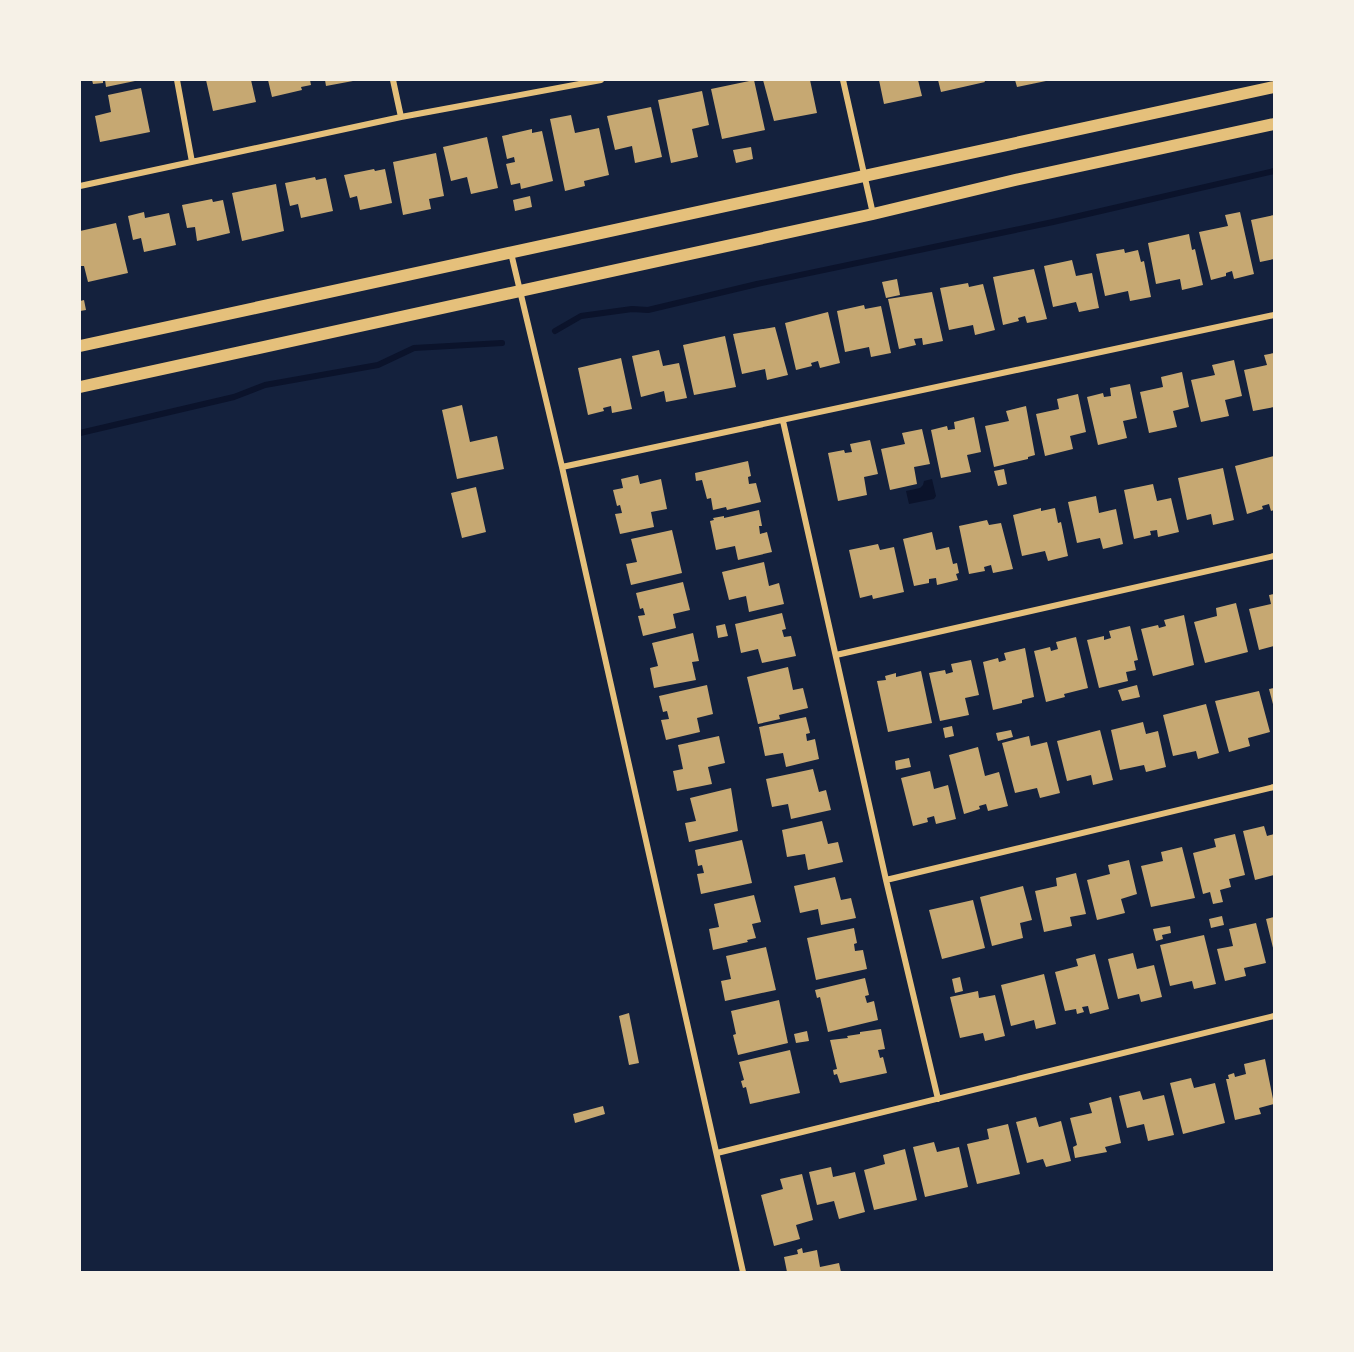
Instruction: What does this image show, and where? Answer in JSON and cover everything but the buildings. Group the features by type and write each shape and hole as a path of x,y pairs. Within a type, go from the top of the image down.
{"main road":[{"path":"80,346 1275,87"},
{"path":"80,387 1275,124"}],"street":[{"path":"177,80 192,162"},
{"path":"393,80 401,117"},
{"path":"80,186 401,117 601,80"},
{"path":"843,80 873,214"},
{"path":"511,253 562,467 743,1272"},
{"path":"562,467 1275,315"},
{"path":"783,421 886,880 938,1099"},
{"path":"836,655 1275,556"},
{"path":"886,880 1275,787"},
{"path":"717,1153 1275,1016"}],"water":[{"path":"932,479 936,496 934,499 909,504 906,491 920,488 924,481"}],"waterway":[{"path":"555,331 581,316 632,309 648,310 757,284 1053,222 1274,171"},
{"path":"80,433 234,397 265,385 378,365 414,348 502,343"}]}
